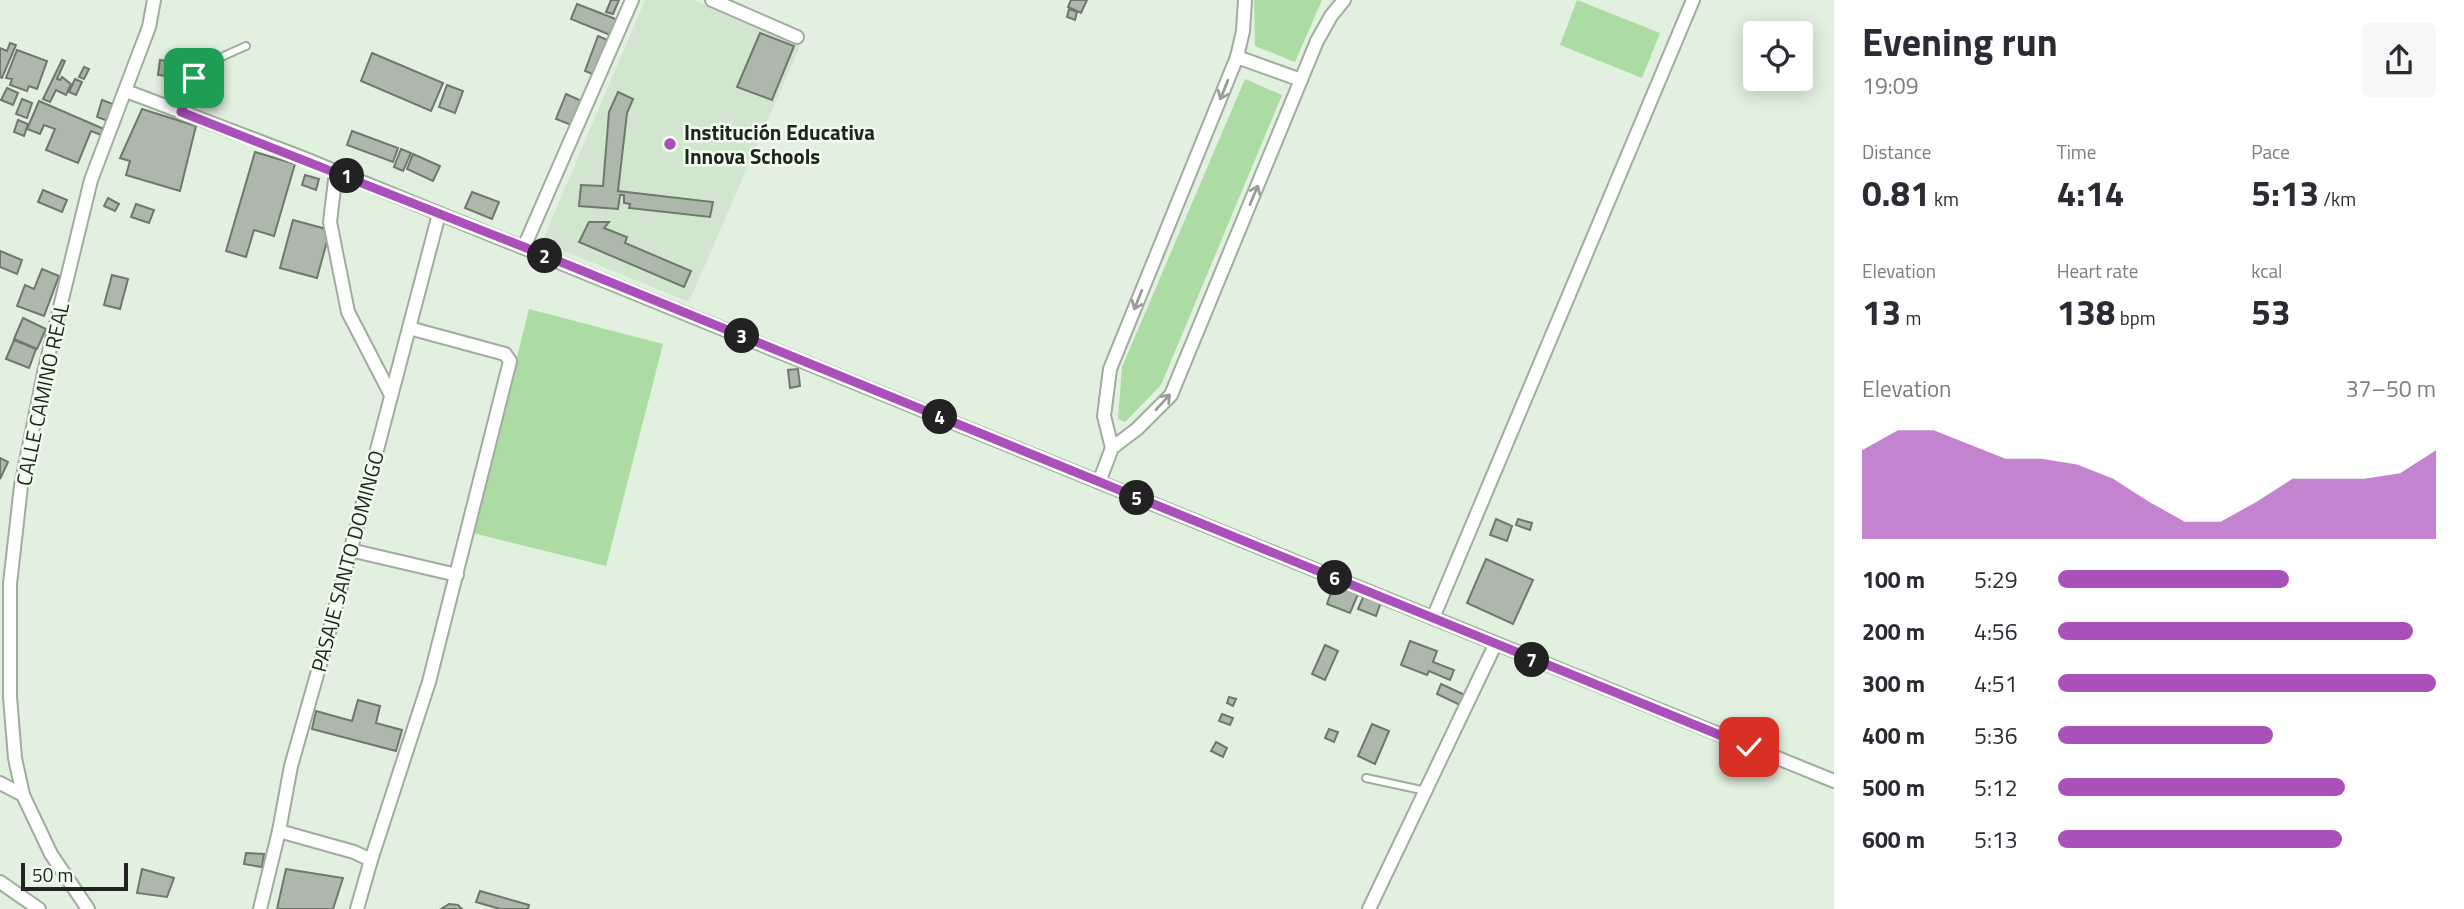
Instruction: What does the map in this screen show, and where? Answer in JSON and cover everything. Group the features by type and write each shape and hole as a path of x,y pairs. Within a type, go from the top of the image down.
{"street":[{"name":"CALLE CAMINO REAL","path":"88,909 51,855 23,795 15,758 5,590 21,486 44,373 91,180 149,27 154,0"},
{"path":"524,247 632,0"},
{"path":"1112,447 1104,416 1110,369 1237,57 1245,0"},
{"path":"1099,482 1112,447 1137,429 1171,396 1301,80 1324,29 1344,0"},
{"path":"1433,618 1693,0"},
{"path":"718,1 797,37"},
{"path":"1237,57 1301,80"},
{"path":"126,91 524,247 1834,781"},
{"path":"336,172 330,222 348,312 391,395"},
{"name":"PASAJE SANTO DOMINGO","path":"260,909 291,766 439,214"},
{"path":"357,909 429,682 510,361 505,354 409,328"},
{"path":"350,550 457,575"},
{"path":"1369,909 1495,645"},
{"path":"0,783 23,795"},
{"path":"279,831 354,852 371,860"},
{"path":"0,882 39,909"}],"lane":[{"path":"181,112 194,78 217,58 246,46"},
{"path":"1366,778 1426,790"}],"shaded area":[{"name":"Institución Educativa Innova Schools","path":"645,0 693,0 800,46 689,302 542,242"}],"green space":[{"path":"1254,0 1322,0 1295,62 1255,46"},
{"path":"1577,0 1660,33 1642,78 1560,45"},
{"path":"1245,79 1282,95 1161,385 1125,422 1118,419 1122,367"},
{"path":"529,309 663,344 606,566 473,533"}],"building":[{"path":"611,0 619,0 613,14 606,12"},
{"path":"1071,0 1087,0 1081,13 1068,7"},
{"path":"577,4 621,21 615,37 571,19"},
{"path":"1069,9 1077,12 1075,20 1067,17"},
{"path":"760,33 794,46 772,100 737,87"},
{"path":"598,36 610,41 597,76 585,71"},
{"path":"10,43 16,45 2,78 0,48 7,51"},
{"path":"17,50 47,61 37,89 29,86 27,91 10,85 12,79 6,78"},
{"path":"192,52 198,55 195,63 189,60"},
{"path":"372,53 443,83 431,111 361,81"},
{"path":"62,60 65,61 57,79 62,77 71,84 66,95 56,90 50,102 43,99"},
{"path":"160,60 180,63 180,78 158,75"},
{"path":"186,60 193,67 187,72 180,66"},
{"path":"84,67 89,69 84,79 79,77"},
{"path":"75,79 82,82 76,95 69,92"},
{"path":"447,85 463,91 455,113 439,107"},
{"path":"7,88 18,93 13,105 1,100"},
{"path":"618,92 633,99 627,113 618,191 713,202 710,217 629,208 630,204 624,203 624,195 620,195 618,209 579,206 581,185 603,186 609,112"},
{"path":"566,94 584,102 574,126 556,119"},
{"path":"22,99 32,103 27,118 16,114"},
{"path":"102,100 113,104 108,121 97,117"},
{"path":"39,101 104,129 101,135 91,131 78,163 46,150 55,129 44,125 40,134 27,129"},
{"path":"142,109 196,126 180,191 126,175 130,161 120,158"},
{"path":"18,120 28,124 24,136 14,132"},
{"path":"352,131 398,148 393,162 347,145"},
{"path":"401,149 411,153 403,171 394,167"},
{"path":"255,152 295,164 274,236 254,230 246,257 226,251"},
{"path":"413,154 440,166 433,181 407,169"},
{"path":"305,175 319,179 316,190 302,185"},
{"path":"43,190 67,200 62,212 38,202"},
{"path":"472,192 499,202 492,219 465,208"},
{"path":"108,198 119,204 115,211 104,206"},
{"path":"136,204 154,210 149,223 131,217"},
{"path":"293,220 330,230 317,278 280,268"},
{"path":"589,222 609,222 604,228 627,237 625,243 691,271 684,287 579,242"},
{"path":"0,251 22,260 17,274 0,267"},
{"path":"42,269 59,276 44,316 17,306 25,285 34,289"},
{"path":"112,275 128,279 120,309 104,305"},
{"path":"23,318 46,329 37,349 14,339"},
{"path":"14,340 36,349 29,368 6,359"},
{"path":"798,369 800,386 790,388 788,370"},
{"path":"0,458 8,462 0,479"},
{"path":"1496,519 1512,526 1507,541 1490,535"},
{"path":"1518,519 1532,523 1530,530 1516,525"},
{"path":"1486,559 1533,580 1513,624 1467,603"},
{"path":"1334,584 1358,594 1350,613 1327,604"},
{"path":"1364,595 1381,602 1376,616 1358,609"},
{"path":"1410,641 1437,651 1433,662 1454,670 1450,680 1429,671 1427,675 1401,665"},
{"path":"1325,645 1338,651 1325,680 1312,674"},
{"path":"1441,684 1465,695 1460,705 1437,694"},
{"path":"1229,697 1236,699 1233,706 1227,703"},
{"path":"358,700 380,706 376,723 402,730 396,751 312,729 316,711 352,721"},
{"path":"1222,714 1233,718 1230,725 1219,721"},
{"path":"1372,724 1389,731 1375,764 1358,756"},
{"path":"1329,729 1338,732 1334,742 1325,738"},
{"path":"1216,742 1227,748 1223,757 1211,751"},
{"path":"246,853 264,854 262,867 244,864"},
{"path":"142,869 174,878 167,897 137,893"},
{"path":"286,869 343,878 333,909 277,909"},
{"path":"480,891 529,905 528,909 500,909 476,902"},
{"path":"449,904 458,905 462,909 441,909"}],"place":[{"name":"Institución Educativa Innova Schools","path":"670,144"}],"route":[{"path":"194,78 181,112 524,247 1749,747"}]}
